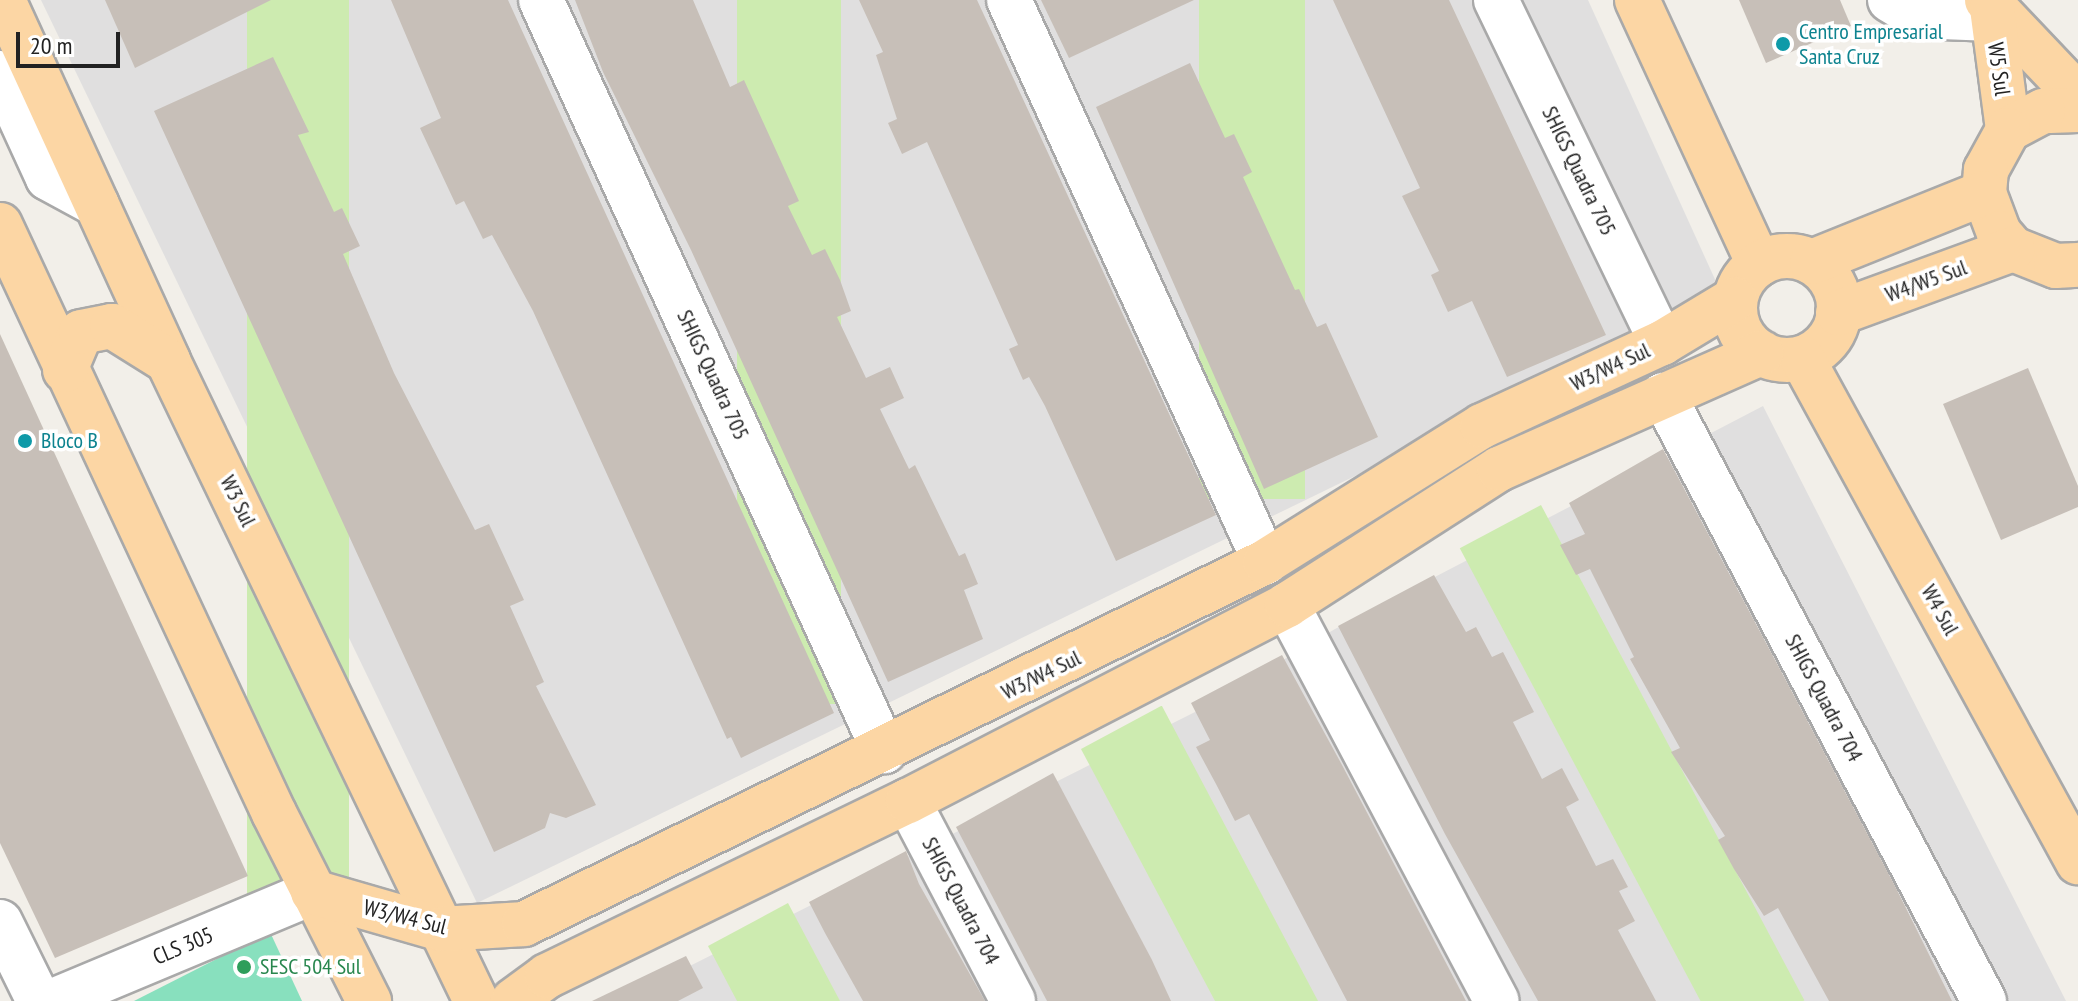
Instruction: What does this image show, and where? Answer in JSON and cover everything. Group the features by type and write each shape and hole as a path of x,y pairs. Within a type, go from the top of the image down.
{"main road":[{"name":"W3 Sul","path":"3,0 168,361 476,1001"},
{"path":"1637,0 1747,282 1740,330 1781,355"},
{"name":"W5 Sul","path":"1990,9 2078,96"},
{"name":"W5 Sul","path":"1990,9 2008,130"},
{"path":"2078,110 2043,111 2008,130 1986,170 1984,193 1999,233 2013,249 2056,266 2078,265"},
{"path":"1812,262 1984,193"},
{"path":"0,225 65,370 313,892 369,1001"},
{"name":"W4/W5 Sul","path":"1838,313 2013,249"},
{"path":"513,1001 547,976 704,897 908,801 1112,692 1287,605 1499,469 1663,395 1827,341 1838,313 1833,284 1812,262 1785,256 1747,282"},
{"name":"W3/W4 Sul","path":"313,892 441,929 524,924 1088,652 1265,562 1482,426 1662,343 1747,282"},
{"path":"65,370 81,332 112,326 168,361"},
{"name":"W4 Sul","path":"1781,355 2078,862"},
{"path":"1482,426 1499,469"},
{"path":"1088,652 1112,692"},
{"path":"684,849 704,897"}],"street":[{"name":"SHIGS Quadra 705","path":"541,0 884,751"},
{"path":"1009,0 1265,562"},
{"name":"SHIGS Quadra 705","path":"1496,0 1662,343"},
{"path":"1890,0 1917,16 1990,9"},
{"path":"0,73 48,178 96,204"},
{"name":"SHIGS Quadra 704","path":"1663,395 1984,1001"},
{"path":"1287,605 1497,1001"},
{"name":"SHIGS Quadra 704","path":"908,801 1013,1001"},
{"name":"CLS 305","path":"53,1001 313,892"},
{"path":"0,922 39,1001"}],"shaded area":[{"path":"41,0 1588,0 1723,297 477,903"},
{"path":"1763,406 2066,1001 620,1001 1199,710 1335,629"}],"green space":[{"path":"247,0 349,0 349,896 247,896"},
{"path":"737,0 841,0 841,704 737,704"},
{"path":"1199,0 1305,0 1305,499 1199,499"},
{"path":"1541,505 1804,1000 1701,1001 1460,548"},
{"path":"1162,706 1318,1001 1215,1001 1081,749"},
{"path":"788,903 840,1001 737,1001 708,946"},
{"name":"SESC 504 Sul","path":"270,932 302,1001 134,1001"}],"building":[{"path":"105,0 271,0 135,68"},
{"path":"391,0 508,0 834,713 741,758 731,737 727,739 533,311 492,235 483,239 464,201 456,205 420,128 441,118"},
{"path":"575,0 693,0 730,87 744,80 799,201 788,206 812,255 825,249 840,280 851,311 837,317 866,378 890,367 904,398 880,409 909,469 915,465 959,556 965,553 978,584 964,590 983,639 888,682 691,250 603,72"},
{"path":"859,0 977,0 1216,515 1116,561 1045,406 1029,377 1023,380 1009,349 1018,345 927,142 902,154 888,123 897,119 876,55 883,52"},
{"path":"1041,0 1194,0 1069,58"},
{"path":"1333,0 1449,0 1606,335 1507,377 1472,301 1448,312 1431,275 1439,271 1402,196 1420,188"},
{"name":"Centro Empresarial Santa Cruz","path":"1739,0 1840,0 1851,26 1766,63"},
{"path":"273,57 309,132 298,135 334,212 342,208 360,246 343,254 394,373 475,530 489,524 524,600 510,606 544,682 536,686 596,805 566,818 550,813 545,828 494,852 154,111"},
{"path":"1190,63 1225,138 1234,134 1252,172 1243,177 1295,290 1299,289 1317,327 1326,323 1378,437 1264,489 1096,107"},
{"path":"0,334 248,876 55,958 0,843"},
{"path":"2028,368 2078,486 2078,507 2001,540 1943,404"},
{"path":"1663,449 1894,884 1952,1001 1829,1001 1778,908 1764,916 1734,869 1718,840 1725,836 1671,752 1680,748 1630,659 1634,657 1590,569 1576,575 1560,545 1585,534 1569,503"},
{"path":"1434,575 1466,632 1476,627 1492,657 1503,652 1534,712 1513,722 1542,779 1562,768 1579,800 1566,807 1596,866 1613,859 1628,887 1619,891 1635,921 1618,930 1656,1001 1538,1001 1445,834 1338,626"},
{"path":"1282,655 1466,1001 1347,1001 1249,814 1235,821 1196,747 1210,740 1191,703"},
{"path":"1053,773 1171,1001 1047,1001 956,827"},
{"path":"906,851 919,884 985,1001 863,1001 825,933 809,902"},
{"path":"686,956 703,988 678,1001 592,1001"}],"place":[{"name":"Centro Empresarial Santa Cruz","path":"1783,44"},
{"name":"Bloco B","path":"25,441"},
{"name":"SESC 504 Sul","path":"244,967"}]}
